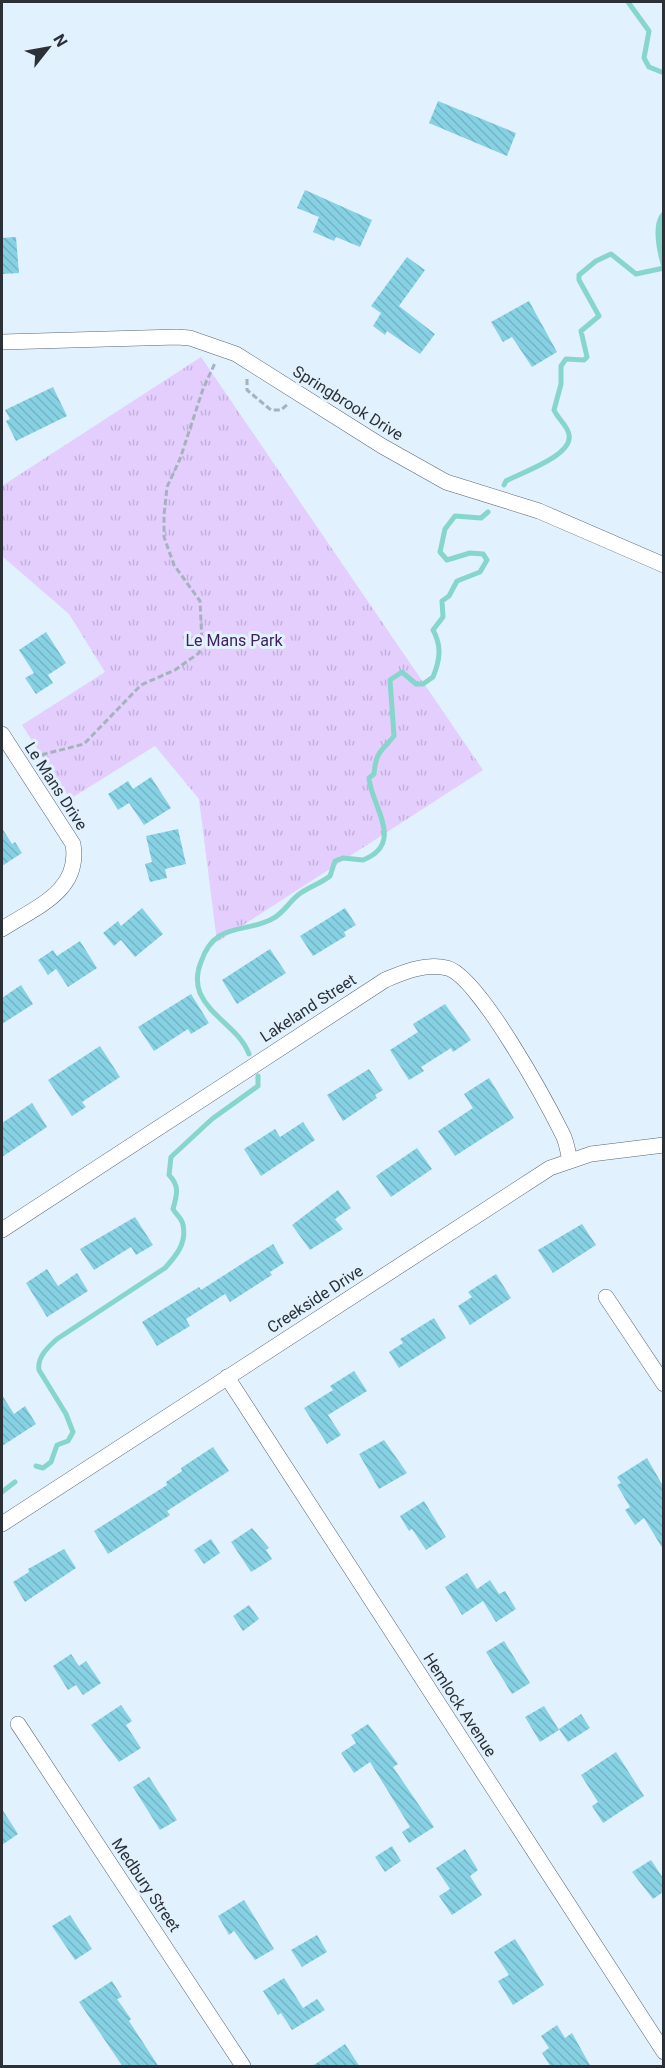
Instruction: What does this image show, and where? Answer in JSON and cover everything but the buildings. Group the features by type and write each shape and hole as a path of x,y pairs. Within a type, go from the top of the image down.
{"street":[{"name":"Springbrook Drive","path":"2,342 177,337 217,347 236,354 382,446 446,482 539,511 663,565"},
{"name":"Le Mans Drive","path":"2,734 72,844 76,861 71,874 58,890 2,929"},
{"name":"Lakeland Street","path":"2,1230 385,980 410,970 432,967 449,968 465,980 500,1025 564,1137 570,1161"},
{"name":"Creekside Drive","path":"2,1524 550,1168 591,1154 663,1145"},
{"path":"606,1297 663,1384"},
{"name":"Hemlock Avenue","path":"227,1377 663,2052"},
{"name":"Medbury Street","path":"18,1725 243,2067"}],"path":[{"path":"21,763 34,756 84,744 141,685 175,670 199,653 202,642 200,601 174,565 164,537 164,515 167,487 180,459 203,389 214,366 217,347"},
{"path":"251,363 245,381 248,390 271,410 285,408 295,391"}],"green space":[{"name":"Le Mans Park","path":"201,357 483,770 217,942 199,799 155,746 70,799 22,725 105,672 69,614 2,556 2,486"}],"shaded area":[{"path":"663,211 663,272 657,249 656,223"}],"waterway":[{"path":"628,2 649,31 644,58 649,67 664,73"},
{"path":"504,485 506,481 555,457 568,443 568,432 554,410 561,384 561,366 566,359 584,360 587,357 581,331 599,316 579,280 579,275 596,261 611,254 636,274 664,268"},
{"path":"249,1054 239,1037 211,1009 200,993 198,978 201,962 207,949 222,934 272,919 298,895 330,876 335,861 343,858 363,860 376,853 382,844 383,823 369,778 374,774 380,752 394,736 390,680 402,672 416,684 423,684 433,677 439,653 438,642 433,630 443,617 442,601 449,596 457,581 480,572 487,560 483,554 470,553 447,560 440,552 445,529 455,516 481,518 488,512"},
{"path":"36,1466 43,1468 51,1462 57,1445 68,1441 73,1432 66,1414 39,1370 41,1357 57,1339 165,1268 173,1259 180,1249 184,1232 181,1220 173,1209 177,1191 169,1175 171,1157 212,1119 258,1086 258,1076"},
{"path":"2,1492 15,1482"}]}
